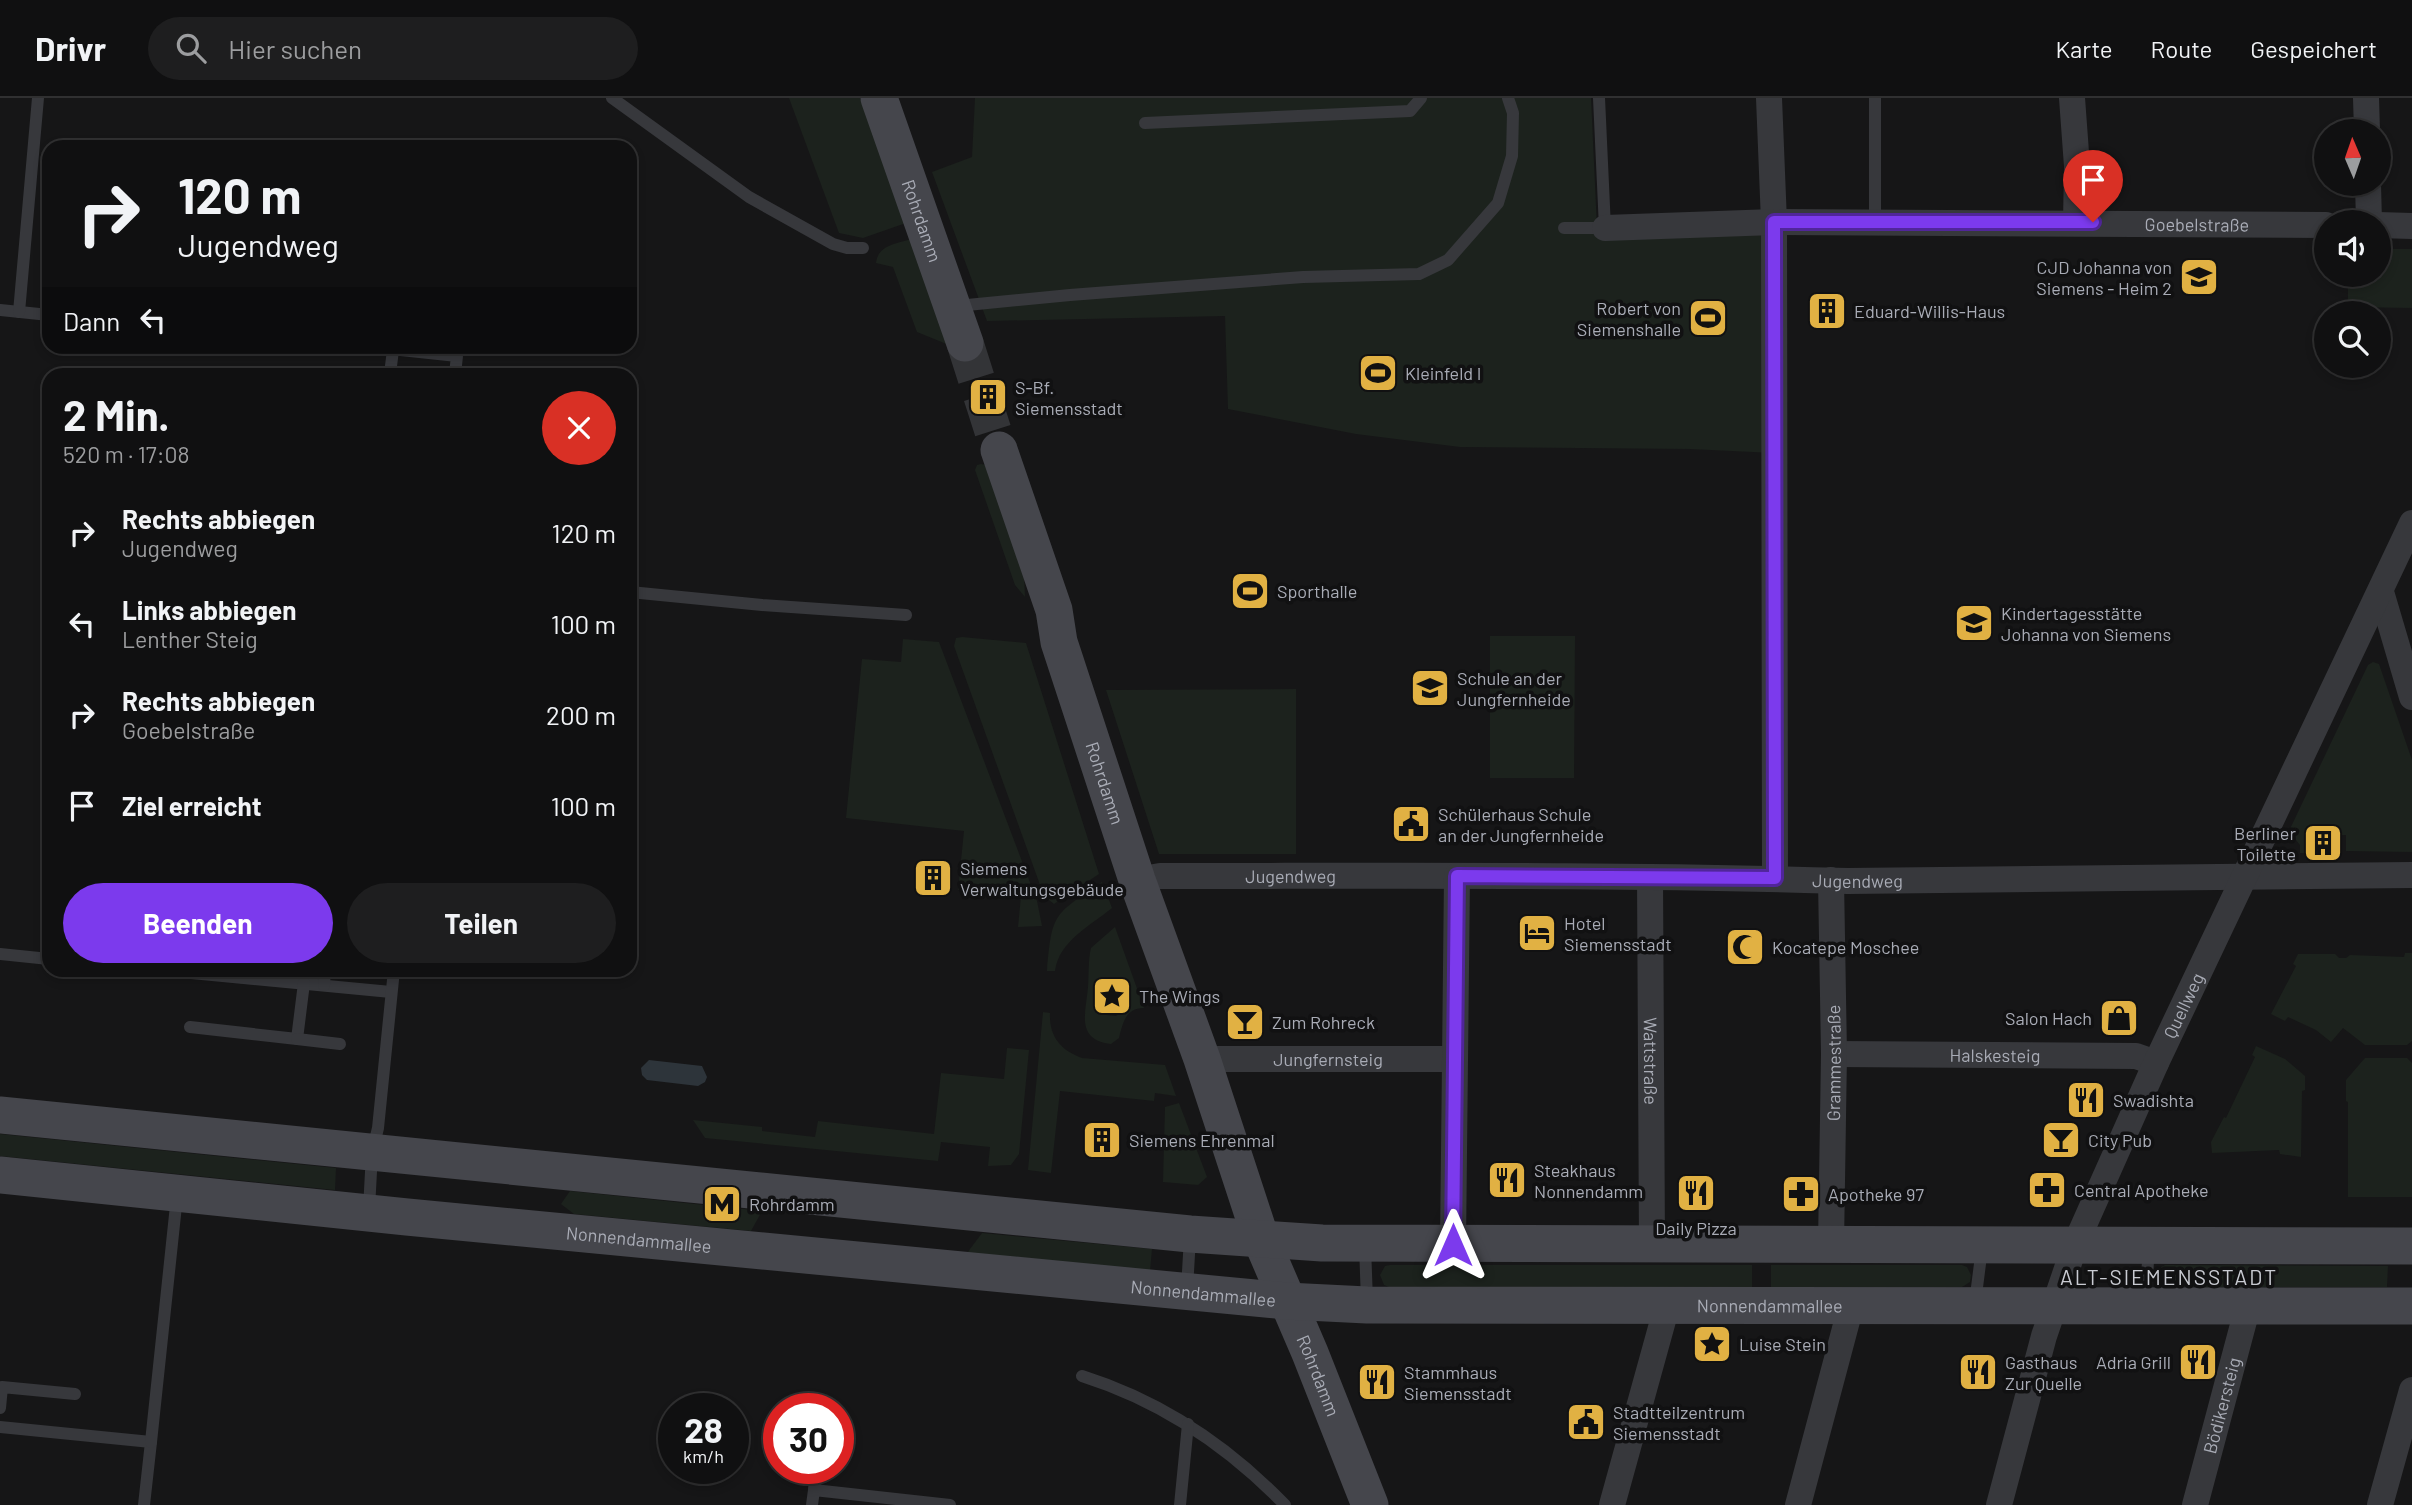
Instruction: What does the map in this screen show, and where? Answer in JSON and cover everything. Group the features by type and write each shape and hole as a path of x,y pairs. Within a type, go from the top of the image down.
{"main road":[{"name":"Rohrdamm","path":"880,98 965,343"},
{"name":"Rohrdamm","path":"999,450 1054,610 1059,642 1137,880 1202,1059 1261,1239 1310,1353 1370,1505"},
{"path":"0,1115 1190,1234 1365,1245 2412,1246"},
{"name":"Nonnendammallee","path":"0,1175 1286,1301 1367,1305 2412,1306"}],"street":[{"path":"1769,98 1774,222 1775,878"},
{"path":"2072,98 2077,166 2076,222"},
{"path":"2366,98 2367,119"},
{"name":"Goebelstraße","path":"1605,228 1774,222 2314,225"},
{"path":"2391,225 2412,226"},
{"name":"Quellweg","path":"1998,1505 2054,1306 2075,1245 2156,1063 2412,523"},
{"path":"2381,592 2412,697"},
{"name":"Jugendweg","path":"1137,880 1160,876 1831,880 2412,875"},
{"path":"1453,1245 1457,876"},
{"name":"Wattstraße","path":"1650,877 1652,1245"},
{"name":"Grammestraße","path":"1831,880 1834,1054 1831,1245"},
{"name":"Halskesteig","path":"1834,1054 2136,1056 2156,1063"},
{"name":"Jungfernsteig","path":"1202,1059 1454,1059"},
{"path":"1612,1505 1667,1306"},
{"path":"1798,1505 1851,1306"},
{"name":"Bödikersteig","path":"2195,1505 2248,1306"},
{"path":"2380,1505 2412,1390"}],"lane":[{"path":"19,312 38,98"},
{"path":"612,98 749,197 833,244 847,248 863,247"},
{"path":"1145,123 1410,111 1421,98"},
{"path":"953,307 1289,278 1419,274 1448,260 1497,202 1512,156 1513,113 1508,98"},
{"path":"1563,228 1605,228 1600,98"},
{"path":"1875,98 1875,223"},
{"path":"0,310 42,314"},
{"path":"436,354 457,356 456,368"},
{"path":"637,593 906,615"},
{"path":"0,954 42,958"},
{"path":"238,977 391,992"},
{"path":"324,985 325,977"},
{"path":"368,1213 393,977"},
{"path":"297,1039 304,983"},
{"path":"190,1027 340,1044"},
{"path":"144,1505 177,1193"},
{"path":"1187,1293 1190,1234"},
{"path":"1365,1245 1367,1305"},
{"path":"1974,1306 1982,1245"},
{"path":"2144,1307 2149,1246"},
{"path":"1082,1376 1112,1385 1188,1424 1255,1474 1285,1505"},
{"path":"0,1408 2,1387 75,1394"},
{"path":"1180,1505 1188,1424"},
{"path":"0,1427 151,1443"},
{"path":"812,1505 815,1484"},
{"path":"814,1490 950,1505"}],"shaded area":[{"path":"789,98 860,98 906,223 863,238 839,233"},
{"path":"975,98 1591,98 1597,228 1774,222 1774,453 1690,449 1460,447 1356,434 1228,409 1225,316 987,321 932,172 972,157"},
{"path":"911,239 949,345 917,332 893,267 876,263 877,257 884,249"},
{"path":"2391,249 2412,249 2412,308 2391,308 2391,301 2348,301 2348,287 2391,287"},
{"path":"977,465 986,465 1024,574 1025,597 1015,585 975,470"},
{"path":"1490,636 1575,636 1574,778 1490,778"},
{"path":"956,638 1026,643 1099,874 1054,904 1044,896 954,646"},
{"path":"903,639 939,642 1037,901 1042,926 1018,927 1021,896 958,890 964,831 846,818 862,659 901,662"},
{"path":"2373,662 2379,664 2412,760 2412,852 2346,851 2346,835 2308,835 2308,853 2300,853 2300,845 2289,831 2368,665"},
{"path":"1296,689 1296,854 1159,854 1106,690"},
{"path":"1102,882 1112,908 1069,943 1062,951 1055,971 1047,971 1051,937 1058,917"},
{"path":"1115,927 1144,1008 1129,1013 1119,1038 1111,1044 1092,1037 1085,1023 1091,948","holes":["1108,982 1118,982 1129,993 1129,1007 1116,1016 1106,1015 1094,1004 1095,991"]},
{"path":"2405,953 2412,953 2412,1041 2407,1045 2365,1045 2343,1028 2331,1042 2316,1030 2288,1017 2285,1021 2271,1014 2296,966 2293,964 2298,954 2335,954 2339,958 2346,958 2350,955 2404,957"},
{"path":"1043,1012 1050,1013 1051,1029 1057,1041 1074,1055 1082,1058 1165,1065 1176,1096 1155,1093 1154,1101 1060,1091 1051,1173 1028,1170"},
{"path":"2256,1046 2285,1059 2305,1076 2305,1090 2302,1091 2301,1157 2280,1154 2279,1150 2212,1153 2211,1142 2224,1117 2226,1118 2255,1057 2252,1055"},
{"path":"1007,1048 1029,1050 1019,1154 1011,1165 988,1166 990,1147 941,1142 938,1161 705,1138 693,1120 762,1127 762,1131 815,1137 818,1121 934,1134 941,1073 1004,1079"},
{"path":"2365,1058 2407,1058 2412,1063 2412,1197 2348,1197 2346,1080"},
{"path":"649,1060 702,1066 707,1077 705,1082 698,1086 647,1080 642,1075 641,1068"},
{"path":"1179,1103 1207,1177 1198,1185 1163,1182 1165,1107"},
{"path":"0,1134 336,1168 335,1190 0,1156"},
{"path":"570,1191 762,1211 751,1231 574,1214 561,1204"},
{"path":"982,1233 1152,1249 1150,1271 967,1253"},
{"path":"1752,1265 1752,1287 1389,1287 1384,1285 1380,1275 1385,1266"},
{"path":"1771,1265 1962,1265 1967,1267 1971,1275 1970,1282 1962,1287 1771,1287"},
{"path":"2165,1265 2388,1266 2387,1287 2164,1287 2157,1277 2160,1268"}],"tunnel":[{"path":"965,343 999,450"}],"place":[{"name":"CJD Johanna von Siemens - Heim 2","path":"2199,277"},
{"name":"Eduard-Willis-Haus","path":"1827,311"},
{"name":"Robert von Siemenshalle","path":"1708,318"},
{"name":"Kleinfeld I","path":"1378,373"},
{"name":"S-Bf. Siemensstadt","path":"988,397"},
{"name":"Sporthalle","path":"1250,591"},
{"name":"Kindertagesstätte Johanna von Siemens","path":"1974,623"},
{"name":"Schule an der Jungfernheide","path":"1430,688"},
{"name":"Schülerhaus Schule an der Jungfernheide","path":"1411,824"},
{"name":"Berliner Toilette","path":"2323,843"},
{"name":"Siemens Verwaltungsgebäude","path":"933,878"},
{"name":"Hotel Siemensstadt","path":"1537,933"},
{"name":"Kocatepe Moschee","path":"1745,947"},
{"name":"The Wings","path":"1112,996"},
{"name":"Salon Hach","path":"2119,1018"},
{"name":"Zum Rohreck","path":"1245,1022"},
{"name":"Swadishta","path":"2086,1100"},
{"name":"Siemens Ehrenmal","path":"1102,1140"},
{"name":"City Pub","path":"2061,1140"},
{"name":"Steakhaus Nonnendamm","path":"1507,1180"},
{"name":"Central Apotheke","path":"2047,1190"},
{"name":"Daily Pizza","path":"1696,1193"},
{"name":"Apotheke 97","path":"1801,1194"},
{"name":"Rohrdamm","path":"722,1204"},
{"name":"Luise Stein","path":"1712,1344"},
{"name":"Adria Grill","path":"2198,1362"},
{"name":"Gasthaus Zur Quelle","path":"1978,1372"},
{"name":"Stammhaus Siemensstadt","path":"1377,1382"},
{"name":"Stadtteilzentrum Siemensstadt","path":"1586,1422"}],"district":[{"name":"ALT-SIEMENSSTADT","path":"2169,1276"}],"route":[{"path":"1453,1245 1457,876 1775,878 1774,222 2093,222"}]}
